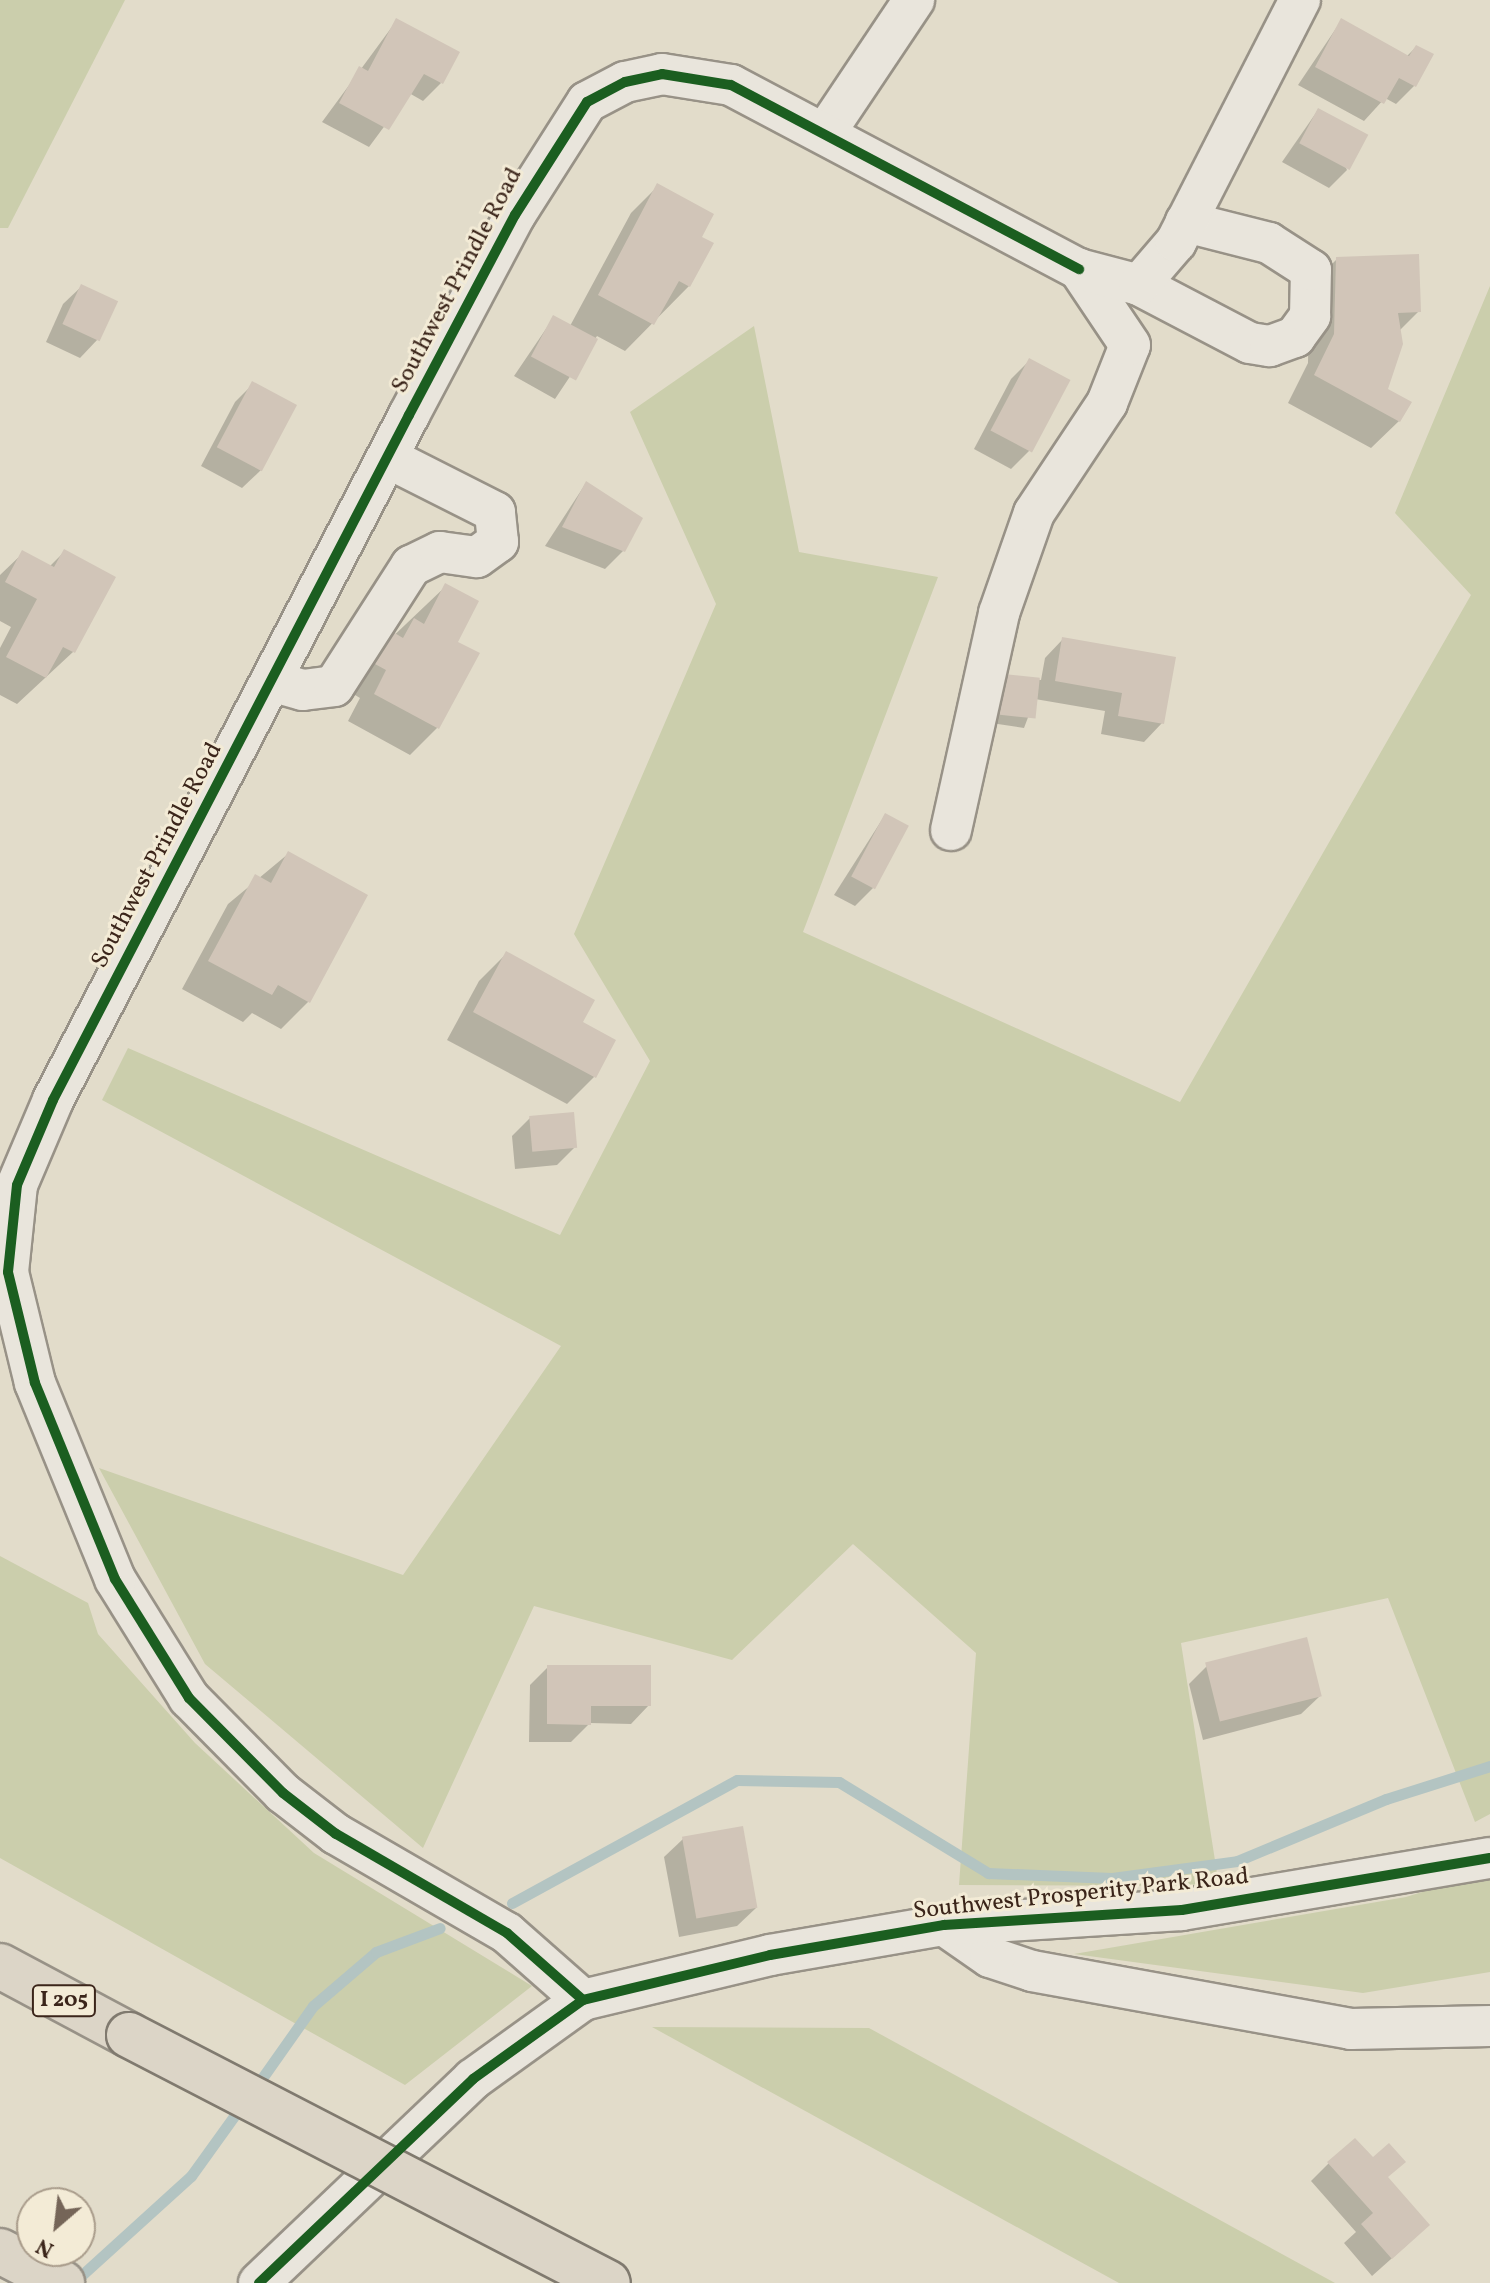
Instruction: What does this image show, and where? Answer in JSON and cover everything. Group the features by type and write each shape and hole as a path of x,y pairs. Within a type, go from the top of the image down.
{"highway":[{"name":"I 205","path":"0,1966 608,2283"},
{"path":"0,2251 62,2283"}],"street":[{"path":"825,133 914,0"},
{"path":"1139,285 1186,222 1300,0"},
{"name":"Southwest Prindle Road","path":"583,2000 507,1933 325,1826 189,1698 115,1579 35,1383 8,1272 7,1190 515,215 587,102 625,82 697,76 825,133 1079,269"},
{"path":"1079,269 1139,285 1250,343 1270,346 1295,337 1310,316 1311,270 1269,243 1186,222"},
{"path":"951,830 999,613 1034,513 1107,403 1130,345 1079,269"},
{"path":"271,681 303,690 334,686 411,566 440,552 477,557 498,542 495,512 388,458"},
{"name":"Southwest Prosperity Park Road","path":"259,2283 473,2079 583,2000 770,1955 944,1925 1182,1910 1490,1858"},
{"path":"944,1925 990,1957 1032,1971 1351,2029 1490,2026"}],"green space":[{"path":"0,0 125,0 8,228 0,228"},
{"path":"1490,286 1490,1814 1475,1822 1388,1598 1181,1643 1219,1886 959,1885 976,1653 853,1544 732,1660 534,1606 423,1848 205,1664 99,1468 403,1575 561,1346 102,1100 128,1048 560,1235 650,1061 574,934 716,604 630,412 754,326 799,552 938,577 803,932 1180,1102 1471,595 1395,513"},
{"path":"0,1556 88,1603 98,1634 195,1743 314,1853 532,1986 405,2085 0,1858"},
{"path":"1490,1871 1490,1972 1363,1993 1074,1954 1406,1897"},
{"path":"652,2027 869,2028 1335,2283 1119,2283"}],"building":[{"path":"396,18 460,52 443,84 424,74 389,130 339,103 359,66 368,71"},
{"path":"1341,18 1409,56 1416,45 1434,54 1416,87 1399,78 1384,104 1315,67"},
{"path":"1318,108 1368,135 1350,170 1299,143"},
{"path":"657,183 714,214 702,237 714,243 690,287 679,281 654,325 598,295"},
{"path":"1419,254 1421,312 1398,313 1403,344 1388,389 1412,402 1400,422 1314,375 1334,334 1336,257"},
{"path":"81,284 118,301 100,341 62,324"},
{"path":"553,315 598,339 576,380 531,356"},
{"path":"1029,358 1070,380 1032,452 991,430"},
{"path":"252,381 297,405 262,471 217,447"},
{"path":"586,481 643,518 625,552 562,527"},
{"path":"64,549 116,577 75,653 63,647 46,678 6,657 37,599 5,582 22,550 54,567"},
{"path":"445,583 479,601 458,642 480,653 439,729 374,694 386,670 375,664 393,632 403,638 414,618 424,624"},
{"path":"1062,637 1176,657 1164,724 1118,716 1122,693 1055,681"},
{"path":"1004,674 1040,678 1036,719 1000,715"},
{"path":"885,813 909,826 875,889 851,877"},
{"path":"288,851 368,895 310,1003 278,985 272,995 208,961 255,874 271,883"},
{"path":"506,951 595,1000 583,1022 616,1040 596,1078 473,1012"},
{"path":"574,1112 577,1148 532,1152 529,1116"},
{"path":"1307,1637 1322,1696 1220,1722 1205,1662"},
{"path":"547,1665 651,1665 651,1706 591,1706 591,1725 547,1724"},
{"path":"743,1826 757,1908 696,1919 682,1837"},
{"path":"1355,2138 1373,2157 1389,2143 1406,2162 1388,2177 1430,2225 1392,2259 1361,2224 1373,2213 1327,2162"}],"waterway":[{"path":"512,1903 737,1780 839,1782 988,1873 1112,1878 1237,1861 1386,1799 1490,1766"},
{"path":"253,2091 313,2006 376,1952 440,1928"},
{"path":"73,2283 191,2176 242,2105"}],"cycle path":[{"path":"583,2000 507,1933 336,1834 283,1793 189,1698 115,1579 35,1383 8,1272 17,1185 53,1100 409,415 515,215 587,102 625,82 662,74 731,85 1079,269"},
{"path":"259,2283 473,2079 583,2000 770,1955 944,1925 1182,1910 1490,1858"}]}
